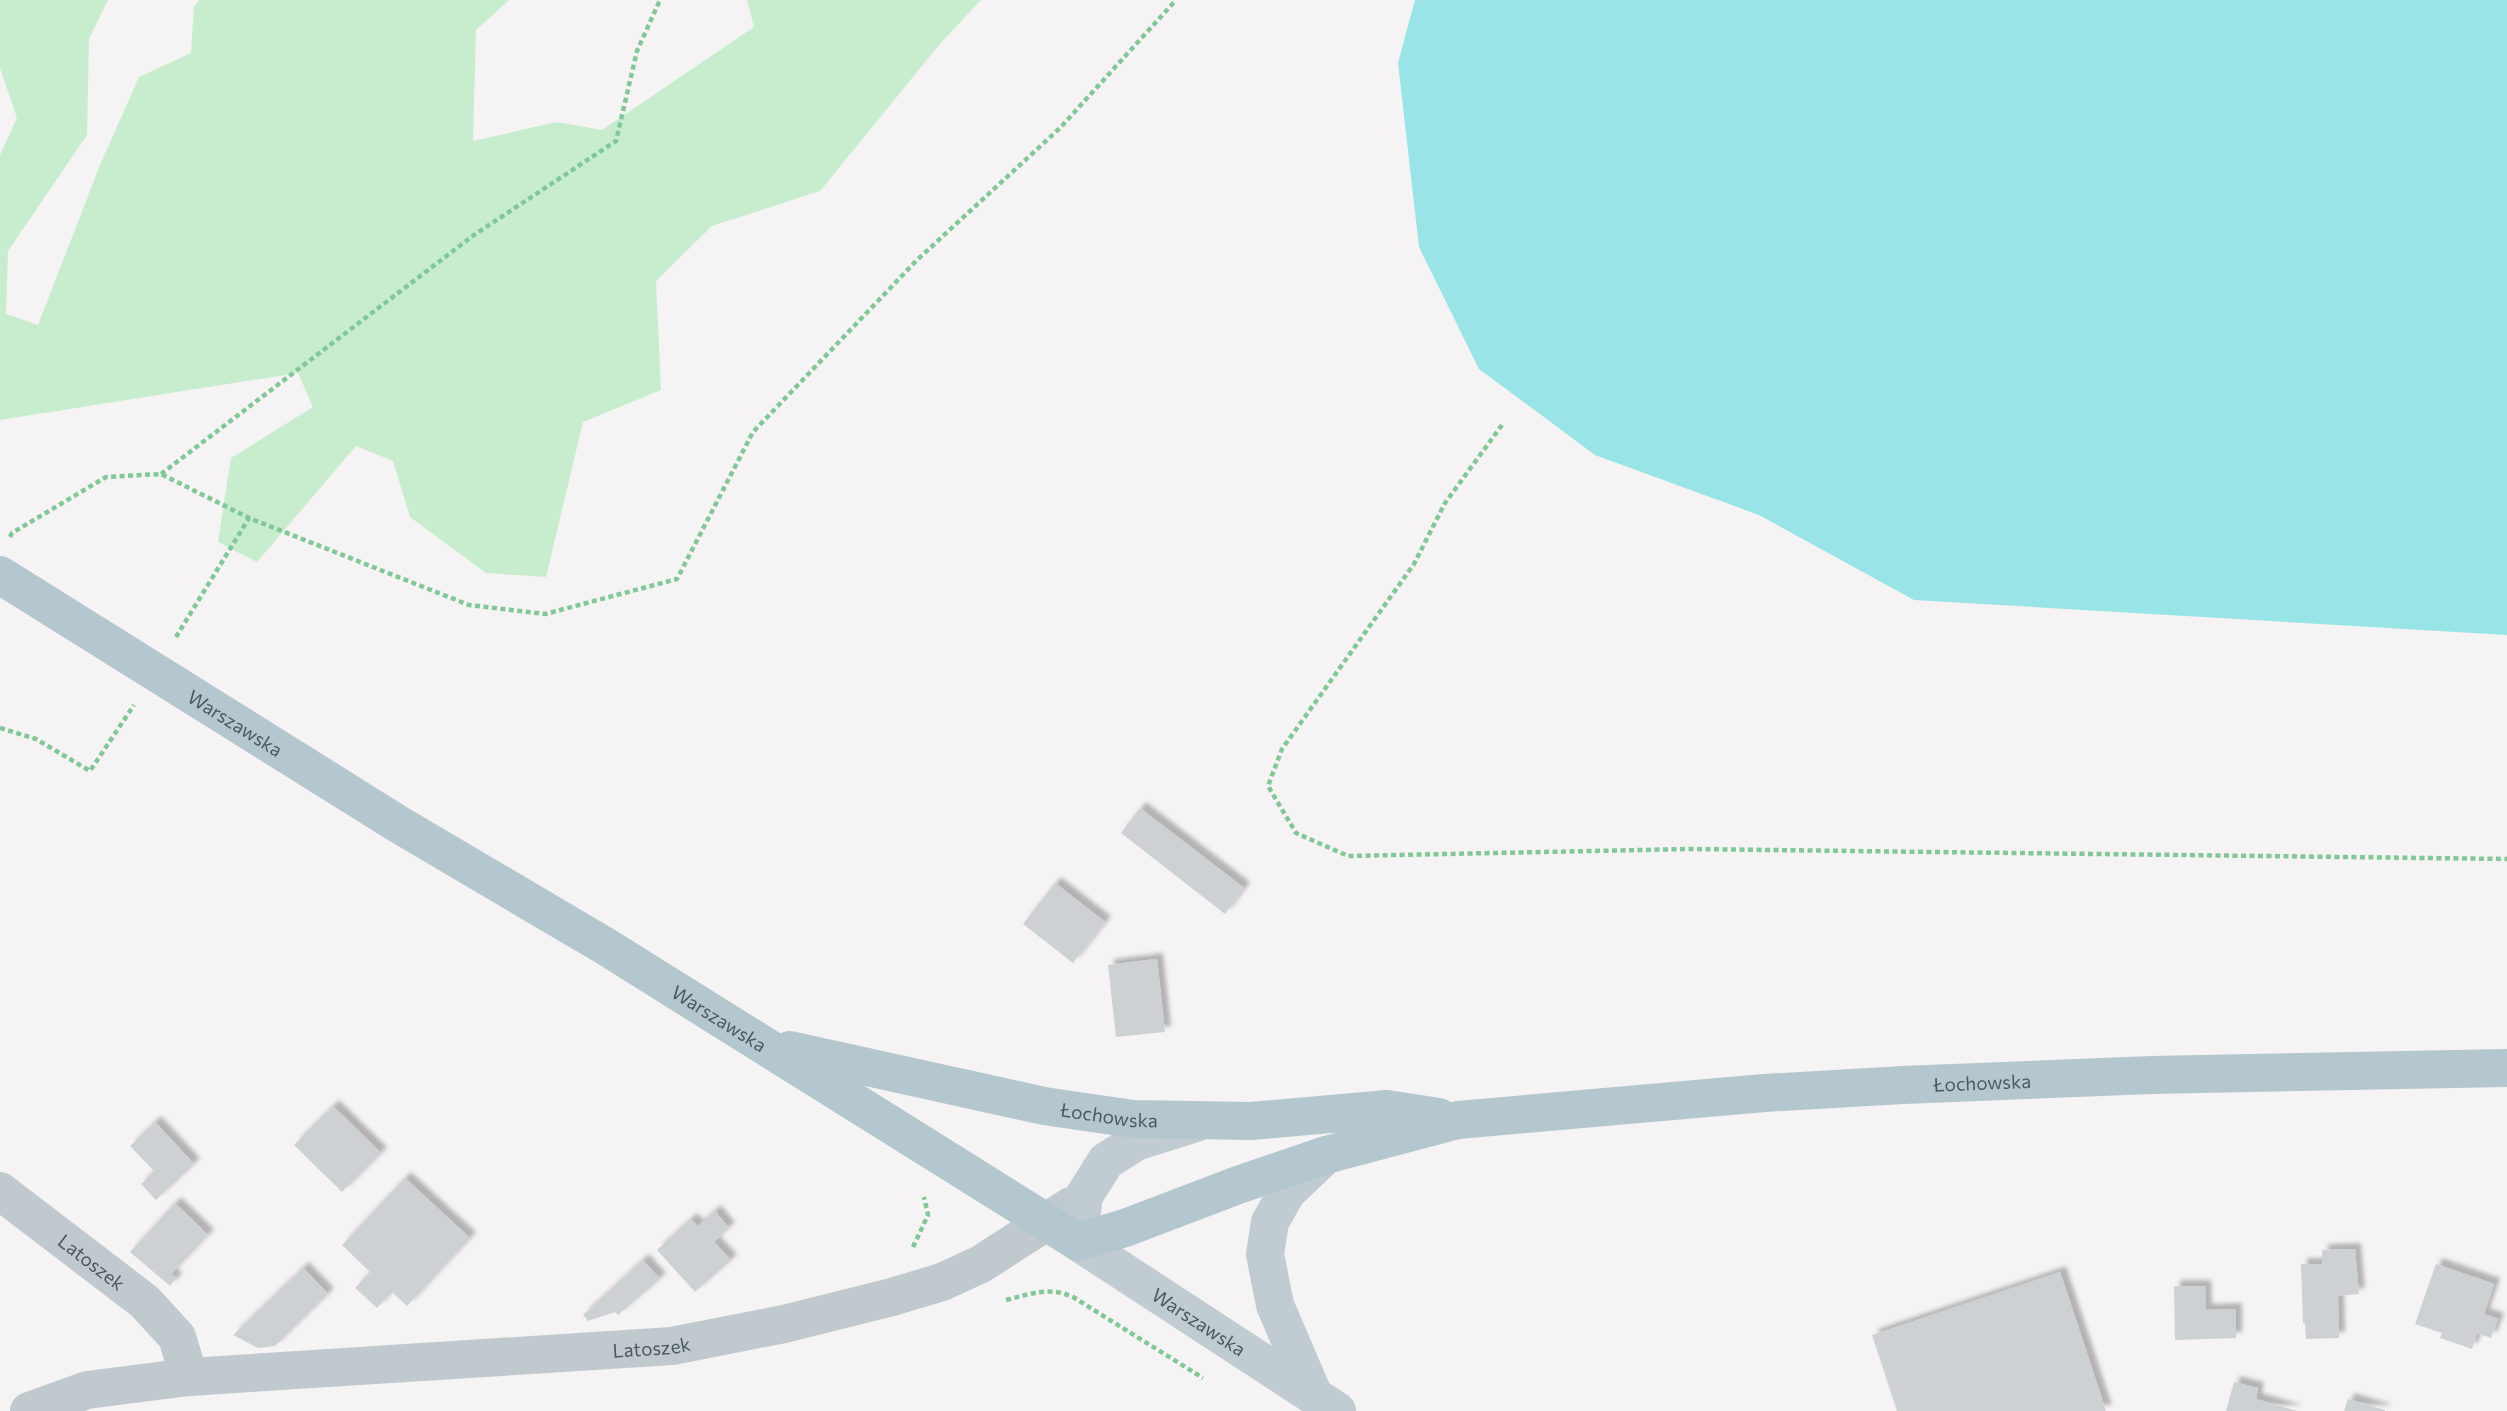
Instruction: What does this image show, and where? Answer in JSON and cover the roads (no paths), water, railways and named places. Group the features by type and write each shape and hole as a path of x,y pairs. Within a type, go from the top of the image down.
{"main road":[{"name":"Warszawska","path":"3,560 96,636 398,824 605,946 1078,1242"},
{"name":"Łochowska","path":"764,1045 1044,1106 1133,1119 1251,1121 1387,1109 1458,1120"},
{"name":"Łochowska","path":"1078,1242 1125,1228 1326,1155 1458,1120 1764,1093 1903,1085 2152,1075 2507,1068"}],"street":[{"path":"1078,1242 1084,1196 1106,1161 1136,1142 1201,1121"},
{"path":"1326,1155 1287,1192 1270,1222 1265,1254 1275,1305 1326,1404"},
{"name":"Latoszek","path":"0,1191 145,1303 177,1337 189,1377"},
{"name":"Latoszek","path":"29,1411 87,1390 189,1377 672,1346 784,1324 942,1282 981,1264 1084,1196"},
{"name":"Warszawska","path":"1078,1242 1326,1404"}],"water":[{"path":"1415,0 2507,0 2507,635 1914,600 1759,515 1595,455 1479,369 1419,247 1398,63"}]}
